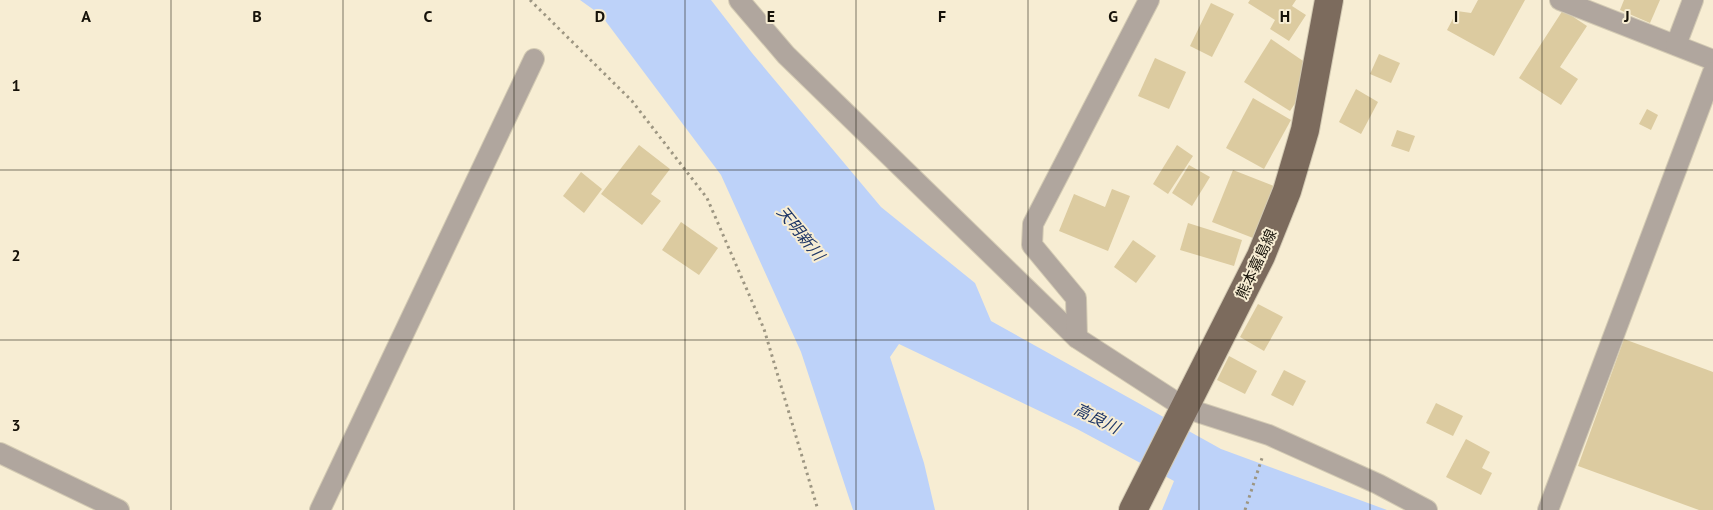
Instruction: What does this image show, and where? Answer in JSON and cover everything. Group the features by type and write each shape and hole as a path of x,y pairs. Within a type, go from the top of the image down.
{"main road":[{"name":"熊本嘉島線","path":"1133,510 1262,256 1287,191 1305,130 1329,0"}],"street":[{"path":"739,0 786,55 1077,338 1183,411 1269,435 1378,484 1427,510"},
{"path":"1077,338 1076,298 1032,244 1033,224 1149,0"},
{"path":"1560,0 1713,60"},
{"path":"1676,45 1693,0"},
{"path":"320,510 534,60"},
{"path":"1548,510 1713,72"},
{"path":"0,453 119,510"}],"path":[{"path":"530,0 632,101 707,198 764,329 818,510"},
{"path":"1245,510 1269,435"}],"water":[{"path":"580,0 711,0 752,53 881,207 975,283 991,321 1221,449 1387,510 1162,510 1174,481 1077,429 899,344 890,357 924,463 935,510 853,510 801,352 721,175 601,15"}],"building":[{"path":"1250,0 1296,0 1292,6 1306,15 1289,41 1270,29 1275,20 1248,3"},
{"path":"1478,0 1525,0 1494,56 1447,30 1457,11 1471,13"},
{"path":"1624,0 1660,0 1650,23 1620,10"},
{"path":"1211,3 1234,14 1212,57 1190,46"},
{"path":"1563,10 1587,26 1560,67 1578,79 1561,105 1519,78"},
{"path":"1271,39 1309,65 1300,96 1290,111 1244,82"},
{"path":"1379,54 1400,63 1391,83 1370,74"},
{"path":"1155,58 1186,72 1169,109 1138,96"},
{"path":"1356,89 1378,102 1361,134 1339,122"},
{"path":"1253,98 1291,120 1264,169 1226,148"},
{"path":"1647,109 1658,115 1651,130 1639,124"},
{"path":"1397,130 1415,136 1409,152 1391,146"},
{"path":"639,145 670,169 651,194 661,201 642,225 601,194"},
{"path":"1177,145 1193,156 1168,194 1153,184"},
{"path":"1189,165 1210,177 1192,206 1172,193"},
{"path":"1233,170 1274,186 1253,238 1212,222"},
{"path":"581,172 602,189 584,213 563,196"},
{"path":"1112,189 1130,196 1108,251 1059,231 1074,194 1105,207"},
{"path":"681,222 718,248 699,275 662,250"},
{"path":"1188,223 1242,240 1234,266 1180,250"},
{"path":"1133,240 1156,256 1136,283 1114,267"},
{"path":"1258,304 1283,317 1264,351 1240,337"},
{"path":"1624,339 1713,372 1713,510 1699,510 1578,466"},
{"path":"1229,356 1257,371 1245,394 1217,380"},
{"path":"1284,370 1306,381 1293,406 1271,395"},
{"path":"1436,403 1463,416 1453,436 1426,423"},
{"path":"1466,439 1490,452 1482,468 1492,473 1481,495 1446,477"}],"water label":[{"name":"天明新川","path":"801,233"},
{"name":"高良川","path":"1097,418"}]}
